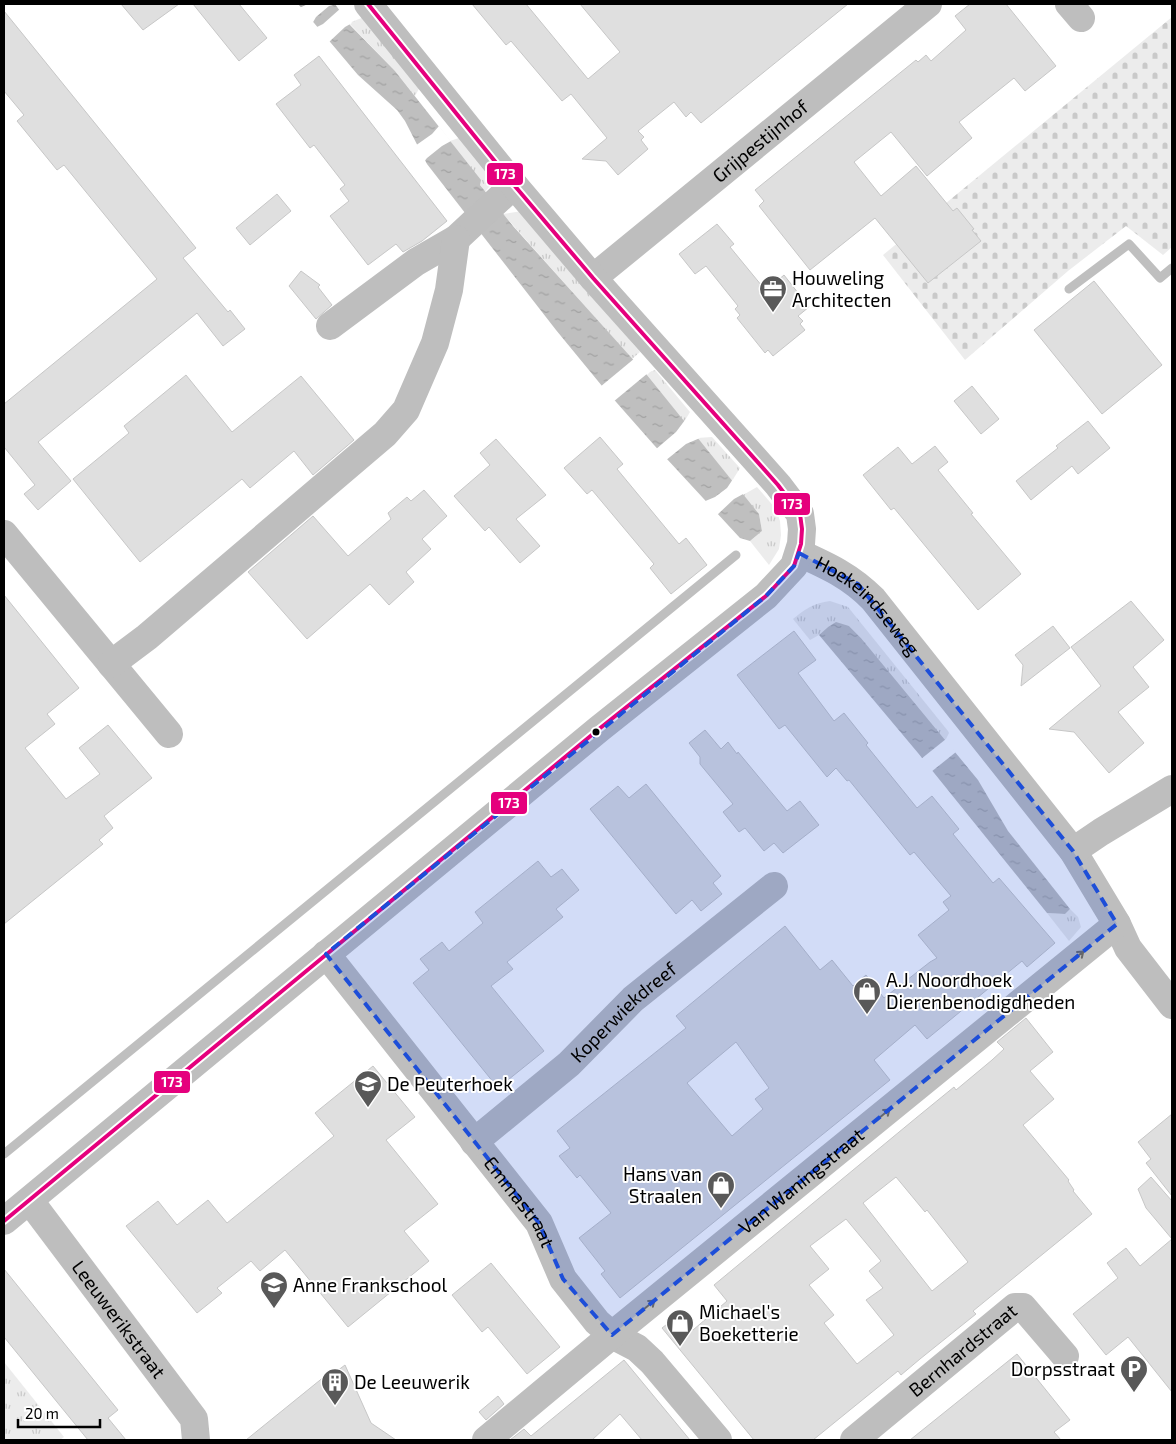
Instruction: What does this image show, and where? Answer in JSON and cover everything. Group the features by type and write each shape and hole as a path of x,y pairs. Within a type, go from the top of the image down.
{"street":[{"name":"Hoekeindseweg","path":"368,4 507,191 593,278 762,467 800,514 802,529 799,553 834,569 858,584 873,598 1073,852 1118,924"},
{"name":"Grijpestijnhof","path":"593,278 928,4"},
{"path":"330,326 416,262 462,233 507,191"},
{"path":"111,664 147,637 385,434 406,410 435,343 462,233"},
{"path":"4,534 169,734"},
{"path":"4,1221 599,730 766,596 783,580 794,566 799,553"},
{"path":"1073,852 1100,832 1172,789"},
{"name":"Koperwiekdreef","path":"474,1142 569,1064 633,999 774,886"},
{"path":"1118,924 1128,948 1172,1006"},
{"name":"Van Waningstraat","path":"486,1440 612,1335 1118,924"},
{"name":"Emmastraat","path":"326,954 539,1223 563,1279 597,1322 612,1335 637,1348 652,1362 718,1440"},
{"name":"Leeuwerikstraat","path":"30,1201 194,1419 196,1440"},
{"name":"Bernhardstraat","path":"854,1440 1015,1306 1023,1307 1065,1356"}],"highlighted area":[{"path":"799,553 858,584 1073,851 1117,924 612,1335 563,1279 539,1223 326,954 766,596 794,566"}],"green space":[{"path":"364,17 420,87 415,96 395,71 349,23"},
{"path":"1172,17 1172,247 1163,255 1126,226 1068,271 965,360 883,255"},
{"path":"462,137 493,176 485,192 450,141"},
{"path":"522,211 640,352 632,359 503,214"},
{"path":"655,370 690,412 684,422 647,375"},
{"path":"712,437 740,468 732,481 697,438"},
{"path":"757,487 776,509 780,521 779,549 769,565 750,541 762,531 759,514 743,495"},
{"path":"830,601 848,607 948,731 949,733 945,741 861,638 849,626 828,627 810,640 793,619 810,607"},
{"path":"1070,909 1078,917 1081,927 1069,941 1047,913 1065,914"},
{"path":"4,1362 64,1437 60,1440 4,1440"}],"water":[{"path":"298,4 335,4 350,25 395,71 481,180 480,185 513,226 647,375 759,514 762,531 750,541 740,538 602,386 427,164 405,121 397,110 358,75"},
{"path":"836,622 849,626 861,638 978,780 1008,831 1070,909 1065,914 1047,913 918,753 819,635"}],"pier":[{"path":"308,4 337,4 329,6 316,17 312,24 299,8"},
{"path":"341,8 352,23 328,43 315,28 323,24"},
{"path":"439,126 451,141 442,146 423,163 415,146 432,134"},
{"path":"635,358 648,373 613,402 600,387"},
{"path":"685,420 700,438 686,444 665,461 655,450 676,432"},
{"path":"733,479 745,493 734,499 716,516 703,502 715,497 727,488"},
{"path":"946,739 956,752 931,772 921,759"}],"building":[{"path":"121,4 179,4 143,30"},
{"path":"193,4 239,4 267,38 239,61"},
{"path":"472,4 526,4 588,79 620,52 580,4 848,4 701,123 691,112 686,117 674,102 638,131 644,137 641,140 648,149 618,175 606,161 582,159 607,138 571,94 562,101 511,41 506,45"},
{"path":"970,4 1006,4 1056,66 1025,91 1014,78 959,122 972,138 927,176 891,132 854,162 881,196 916,166 953,211 957,208 981,241 928,283 875,218 810,270 759,206 764,201 755,190 916,60 918,62 926,55 931,61 966,30 955,16"},
{"path":"4,11 196,248 183,258 228,312 230,310 245,329 223,346 197,313 38,442 71,481 38,510 24,494 35,485 4,447 4,404 157,279 64,165 57,170 17,121 24,115 4,91"},
{"path":"319,56 447,221 422,241 403,252 396,244 368,265 330,216 349,201 340,189 345,185 314,145 310,148 276,104 301,85 294,75"},
{"path":"277,194 291,211 250,245 236,228"},
{"path":"717,224 734,244 730,247 762,286 767,283 770,287 784,275 809,307 798,316 803,321 800,324 805,330 773,356 768,350 765,353 737,318 740,315 735,309 738,306 706,266 695,274 679,254"},
{"path":"301,271 320,285 318,287 332,305 316,319 289,286"},
{"path":"1094,281 1162,365 1102,414 1034,330"},
{"path":"186,375 232,432 301,376 354,440 313,475 294,451 250,488 242,479 140,562 73,479 129,433 124,426"},
{"path":"972,386 999,419 981,434 954,401"},
{"path":"1088,421 1110,448 1078,474 1072,466 1031,500 1016,481 1058,448 1056,446"},
{"path":"600,437 623,464 617,469 679,544 686,538 707,565 671,594 650,568 654,564 592,490 587,494 564,468"},
{"path":"496,439 546,495 516,519 540,546 520,563 489,527 485,531 454,496 490,465 480,453"},
{"path":"935,446 948,462 938,470 973,513 971,514 1021,574 978,610 894,508 891,510 863,475 898,447 912,464"},
{"path":"424,490 447,516 422,539 431,549 406,572 414,582 389,605 370,584 307,639 248,572 313,516 348,556 391,519 388,513 407,497 411,501"},
{"path":"4,595 79,688 47,714 55,724 25,748 66,799 100,774 79,748 108,725 152,778 104,816 113,828 99,840 103,844 4,924"},
{"path":"1131,601 1164,640 1133,667 1149,687 1118,712 1144,743 1109,773 1074,732 1049,729 1101,686 1071,647"},
{"path":"1053,626 1070,648 1021,686 1023,665 1015,655"},
{"path":"794,631 816,660 798,673 834,721 844,713 868,743 866,745 917,808 932,796 959,829 953,834 993,883 999,878 1055,943 1027,967 1022,961 927,1039 915,1025 874,1060 890,1080 620,1298 601,1274 605,1271 579,1238 611,1213 580,1175 577,1178 559,1156 570,1148 557,1131 686,1028 676,1016 785,926 820,970 832,960 853,986 866,975 884,998 937,958 918,935 949,910 943,902 951,896 914,852 910,855 849,780 847,781 836,768 827,777 785,725 779,729 737,675","holes":["736,1042 769,1088 755,1099 763,1109 732,1136 687,1083"]},
{"path":"705,730 721,749 728,742 787,811 800,801 819,825 783,853 774,843 764,851 745,828 739,832 723,812 733,804 700,764 700,757 689,743"},
{"path":"646,784 721,876 713,883 722,894 701,911 692,900 676,914 590,809 618,786 629,798"},
{"path":"538,861 551,877 562,869 579,890 556,909 563,917 507,962 513,969 491,986 544,1051 498,1088 413,983 429,970 420,959 442,942 449,951 483,923 475,912"},
{"path":"1026,1018 1053,1052 1030,1071 1054,1099 1023,1125 1069,1180 1073,1191 1092,1214 973,1311 976,1314 901,1375 898,1371 813,1440 754,1440 662,1328 680,1314 693,1330 727,1301 714,1285 954,1087 956,1090 992,1060 1004,1049 997,1042","holes":["896,1177 925,1212 927,1210 968,1262 932,1291 863,1203","846,1219 881,1261 869,1271 883,1288 866,1300 894,1335 857,1364 824,1323 834,1315 809,1285 829,1269 810,1246"]},
{"path":"373,1066 415,1117 386,1140 438,1204 404,1231 429,1261 348,1327 285,1250 260,1271 251,1261 217,1288 222,1293 197,1313 126,1226 158,1201 177,1225 208,1200 227,1223 334,1136 315,1113"},
{"path":"1172,1114 1172,1196 1146,1163 1151,1159 1138,1142"},
{"path":"1151,1177 1172,1201 1172,1239 1146,1208 1138,1189"},
{"path":"1172,1239 1172,1392 1128,1337 1106,1355 1073,1314 1118,1278 1107,1263 1126,1248 1140,1266"},
{"path":"491,1263 560,1347 527,1374 488,1327 482,1332 452,1295"},
{"path":"4,1269 118,1410 108,1418 126,1440 88,1440 4,1337"},
{"path":"1017,1354 1070,1420 1054,1432 1061,1440 910,1440"},
{"path":"624,1360 690,1440 642,1440 620,1414 592,1440 510,1440 524,1429 531,1436"},
{"name":"De Leeuwerik","path":"345,1365 371,1423 396,1440 246,1440 330,1372 333,1374"},
{"path":"498,1396 504,1404 486,1420 479,1412"}],"waterway":[{"path":"1069,289 1129,244 1160,278 1172,268"},
{"path":"4,1154 736,555"}],"transit line":[{"name":"173","path":"4,1221 599,729 766,596 794,566 801,544 800,514 778,485 593,278 514,185 368,4"}],"place":[{"name":"Houweling Architecten","path":"773,313"},
{"name":"A.J. Noordhoek Dierenbenodigdheden","path":"867,1015"},
{"name":"De Peuterhoek","path":"368,1108"},
{"name":"Hans van Straalen","path":"721,1209"},
{"name":"Anne Frankschool","path":"274,1309"},
{"name":"Michael's Boeketterie","path":"680,1347"},
{"name":"Dorpsstraat","path":"1134,1393"},
{"name":"De Leeuwerik","path":"335,1406"}]}
